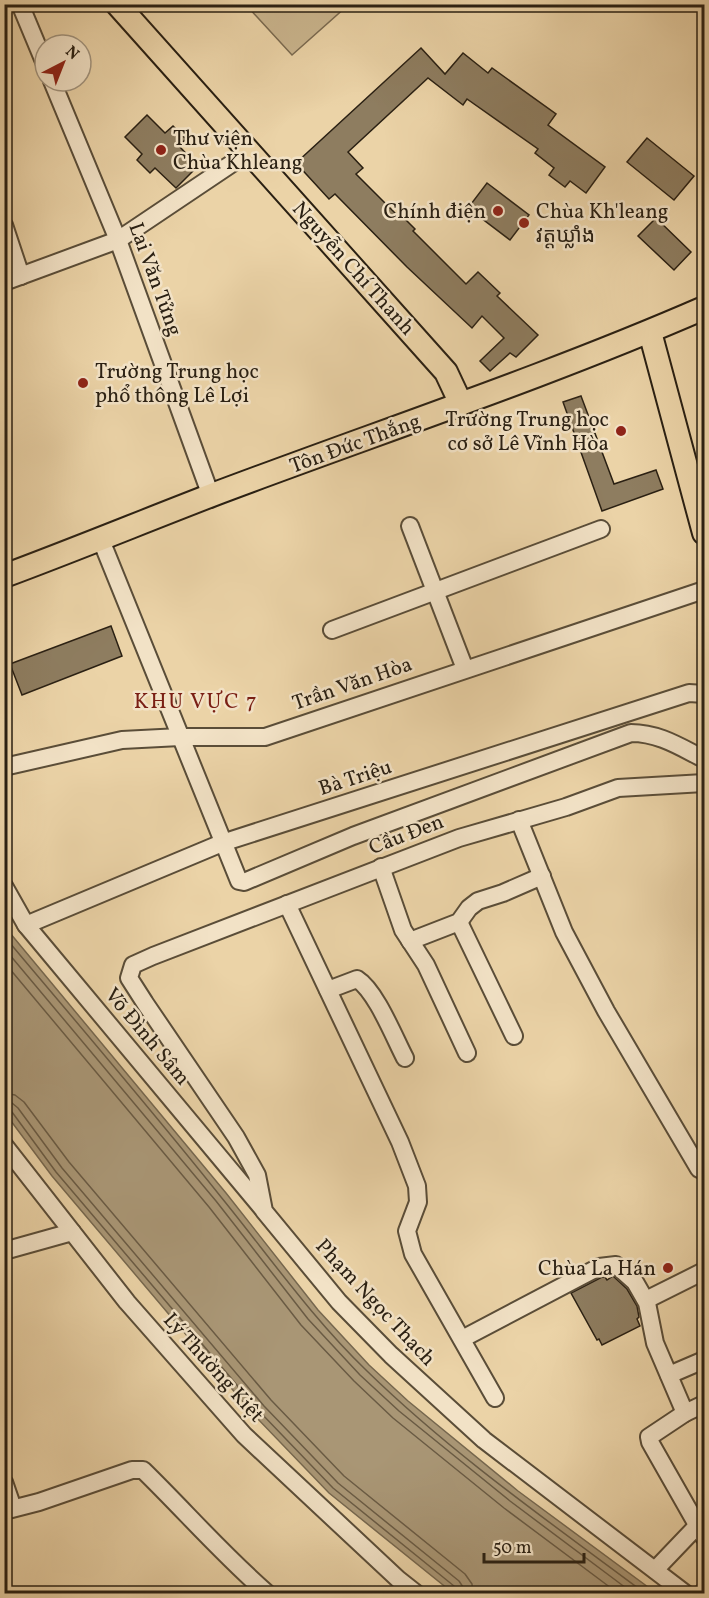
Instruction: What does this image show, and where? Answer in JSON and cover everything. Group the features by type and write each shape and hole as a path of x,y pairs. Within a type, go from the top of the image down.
{"main road":[{"name":"Nguyễn Chí Thanh","path":"117,4 446,372 460,404"},
{"name":"Tôn Đức Thắng","path":"4,576 650,332 705,308"},
{"path":"650,332 705,533"}],"street":[{"path":"20,4 33,35"},
{"name":"Lai Văn Tửng","path":"57,93 118,240 211,496"},
{"path":"4,282 118,240 249,152"},
{"path":"4,225 21,276"},
{"path":"411,526 465,669"},
{"path":"332,630 601,529"},
{"path":"101,540 239,881 244,882 353,836 631,733 646,733 663,737 705,759"},
{"name":"Trần Văn Hòa","path":"4,766 122,740 265,737 705,591"},
{"name":"Bà Triệu","path":"26,925 222,843 688,693 705,694"},
{"name":"Cầu Đen","path":"133,965 459,838 566,807 618,788 705,783"},
{"path":"519,820 564,932 606,1011 699,1169"},
{"path":"381,867 403,930 426,965 467,1053"},
{"path":"410,940 459,922 469,908 478,901 542,876"},
{"name":"Võ Đình Sâm","path":"4,886 26,925 264,1211"},
{"path":"287,904 400,1142 417,1186 418,1203 407,1231 413,1254 495,1398"},
{"path":"459,922 514,1036"},
{"name":"Phạm Ngọc Thạch","path":"133,965 129,978 236,1137 257,1175 264,1211 339,1302 399,1362 484,1440 686,1593"},
{"path":"328,990 346,982 357,979 361,981 371,991 405,1058"},
{"name":"Lý Thường Kiệt","path":"4,1145 127,1302 244,1435 398,1579 417,1593"},
{"path":"4,1251 72,1232"},
{"path":"462,1339 598,1267 616,1265 635,1282 646,1300 655,1343 685,1413"},
{"path":"646,1300 705,1271"},
{"path":"669,1375 705,1360"},
{"path":"655,1570 702,1529 649,1437 685,1413 705,1404"},
{"path":"4,1482 9,1510 132,1470 143,1470 216,1546 268,1593"}],"shaded area":[{"path":"346,4 347,6 292,55 246,5"}],"water":[{"path":"5,927 226,1193 318,1310 369,1365 408,1401 518,1491 656,1593 453,1593 329,1493 254,1415 52,1176 5,1113"}],"building":[{"path":"421,48 445,74 463,53 488,73 492,68 556,114 548,125 605,167 586,193 570,181 565,187 549,175 554,168 535,153 538,149 467,99 463,105 428,78 348,152 363,168 356,174 399,217 401,215 415,229 413,231 466,284 478,272 500,293 497,296 538,335 516,357 510,353 490,371 480,361 504,338 482,316 472,328 407,267 335,194 329,199 296,163"},
{"name":"Thư viện Chùa Khleang","path":"147,115 165,133 173,126 186,139 179,146 198,166 176,188 155,168 150,173 137,160 142,154 125,137"},
{"path":"647,138 694,176 674,200 627,162"},
{"name":"Chính điện","path":"487,183 529,215 510,240 468,208"},
{"path":"656,218 691,252 674,270 638,236"},
{"path":"581,396 614,484 656,470 663,489 602,511 563,402"},
{"path":"111,626 122,656 22,695 10,664"},
{"name":"Chùa La Hán","path":"613,1276 627,1289 637,1306 639,1317 637,1319 640,1326 602,1345 571,1293 602,1277 607,1280"}],"place":[{"name":"Thư viện Chùa Khleang","path":"161,150"},
{"name":"Chính điện","path":"498,211"},
{"name":"Chùa Kh'leang វត្តឃ្លាំង","path":"524,223"},
{"name":"Trường Trung học phổ thông Lê Lợi","path":"83,383"},
{"name":"Trường Trung học cơ sở Lê Vĩnh Hòa","path":"621,431"},
{"name":"Chùa La Hán","path":"668,1268"}],"district":[{"name":"KHU VỰC 7","path":"196,700"}]}
